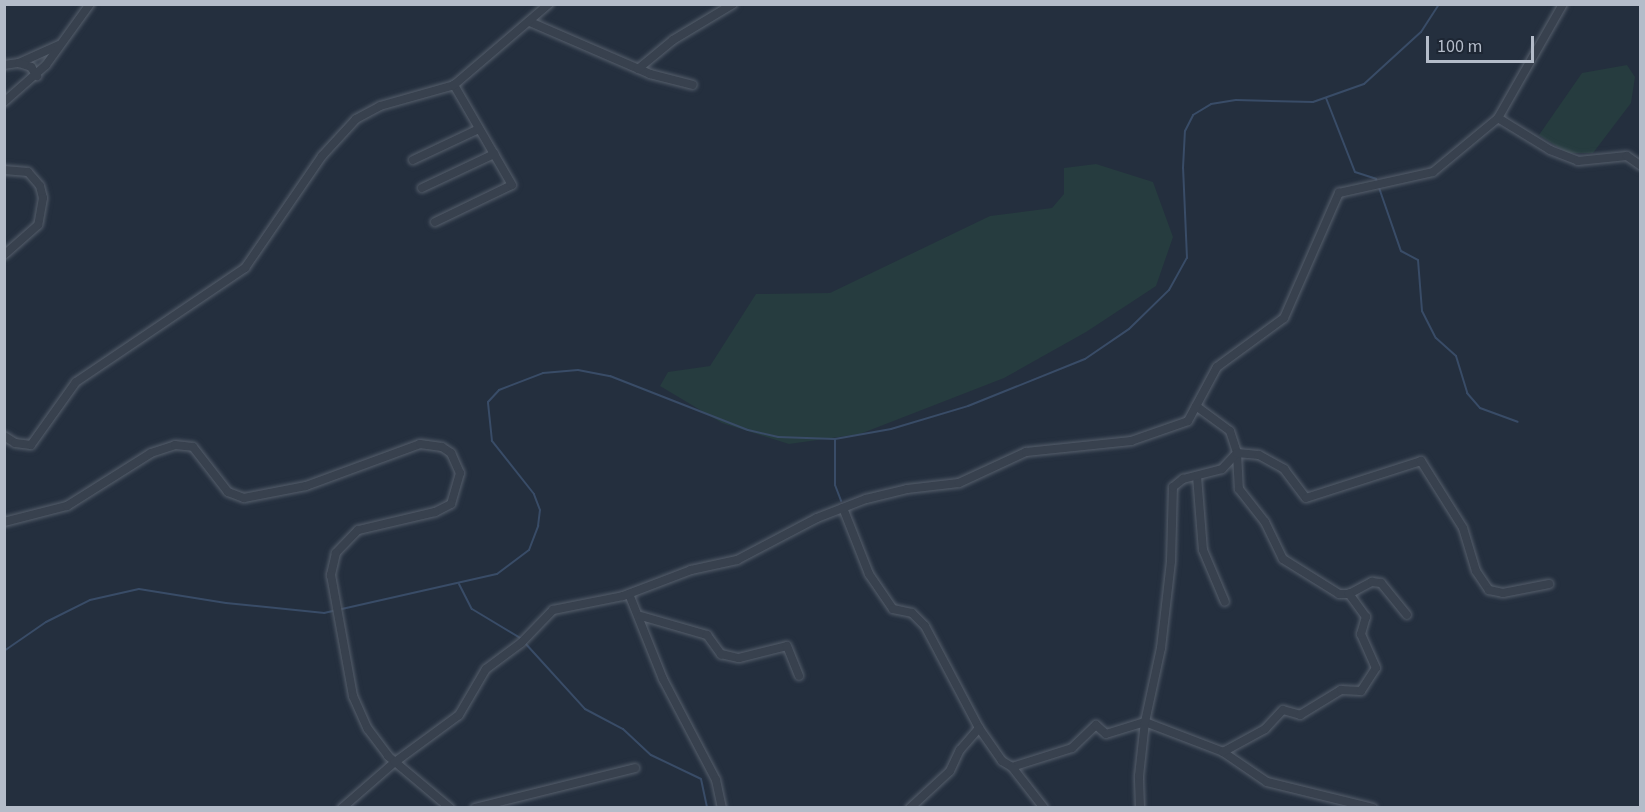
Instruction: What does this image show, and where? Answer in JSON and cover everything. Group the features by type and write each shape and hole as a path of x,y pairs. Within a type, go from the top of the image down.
{"street":[{"path":"4,102 37,76 65,41 90,4"},
{"path":"4,436 15,443 31,445 76,382 244,268 322,156 356,119 380,106 454,86 549,4"},
{"path":"638,69 673,40 733,4"},
{"path":"342,807 395,762 459,715 486,669 521,644 553,610 629,594 691,570 736,560 843,508 897,491 959,483 1026,452 1131,441 1188,421 1217,368 1284,318 1339,193 1433,172 1498,118 1563,4"},
{"path":"530,22 598,48 638,69 693,85"},
{"path":"4,65 19,63 65,41"},
{"path":"19,63 31,67 37,76"},
{"path":"435,222 511,187 512,182 454,86"},
{"path":"1498,118 1550,150 1578,161 1627,156 1641,165"},
{"path":"413,160 479,129"},
{"path":"422,188 494,154"},
{"path":"4,170 28,172 40,186 43,198 38,225 4,255"},
{"path":"1196,406 1230,431 1237,453 1239,489 1265,522 1283,559 1339,594 1349,594 1372,582 1381,583 1407,615"},
{"path":"4,522 68,506 152,453 175,445 193,447 228,492 244,498 306,486 420,444 442,447 452,453 458,463 460,483 451,504 435,512 366,526 350,536 333,564 333,594 353,696 372,736 395,762 450,807"},
{"path":"1140,807 1139,776 1145,722 1166,604 1174,526 1173,487 1183,479 1222,469 1237,453"},
{"path":"1237,453 1259,455 1284,469 1306,498 1421,461 1463,528 1476,571 1489,590 1503,593 1549,584"},
{"path":"1197,476 1203,550 1225,602"},
{"path":"843,508 869,574 893,609 912,613 925,626 979,728 1002,761 1012,768 1044,807"},
{"path":"629,594 640,616 663,679 716,780 722,807"},
{"path":"1223,752 1265,729 1283,710 1300,715 1341,690 1361,691 1376,668 1360,634 1366,618 1349,594"},
{"path":"640,616 707,635 721,654 740,658 787,646 799,676"},
{"path":"1012,768 1072,748 1096,725 1106,734 1145,722 1223,752 1268,782 1373,807"},
{"path":"910,807 951,771 960,750 979,728"},
{"path":"475,807 635,768"}],"green space":[{"path":"1627,65 1635,77 1631,103 1593,153 1567,153 1539,135 1582,73"},
{"path":"1096,164 1153,182 1173,237 1156,286 1086,332 1004,378 860,434 789,444 722,423 660,386 668,372 710,366 756,294 830,293 990,216 1052,208 1064,194 1064,168"}],"waterway":[{"path":"4,651 46,622 90,600 139,589 226,603 324,613 497,574 529,550 538,526 540,510 534,494 492,441 488,402 499,390 543,373 578,370 610,376 748,430 778,437 835,439 891,429 968,406 1085,359 1129,329 1169,290 1187,258 1183,168 1185,131 1193,115 1211,104 1236,100 1313,102 1364,84 1421,32 1439,4"},
{"path":"1326,98 1355,172 1376,179 1401,251 1418,260 1422,311 1436,338 1456,356 1467,393 1480,408 1518,422"},
{"path":"835,439 835,485 841,501"},
{"path":"459,584 472,609 522,639"},
{"path":"525,643 585,709 623,729 651,755 701,779 707,808"}]}
